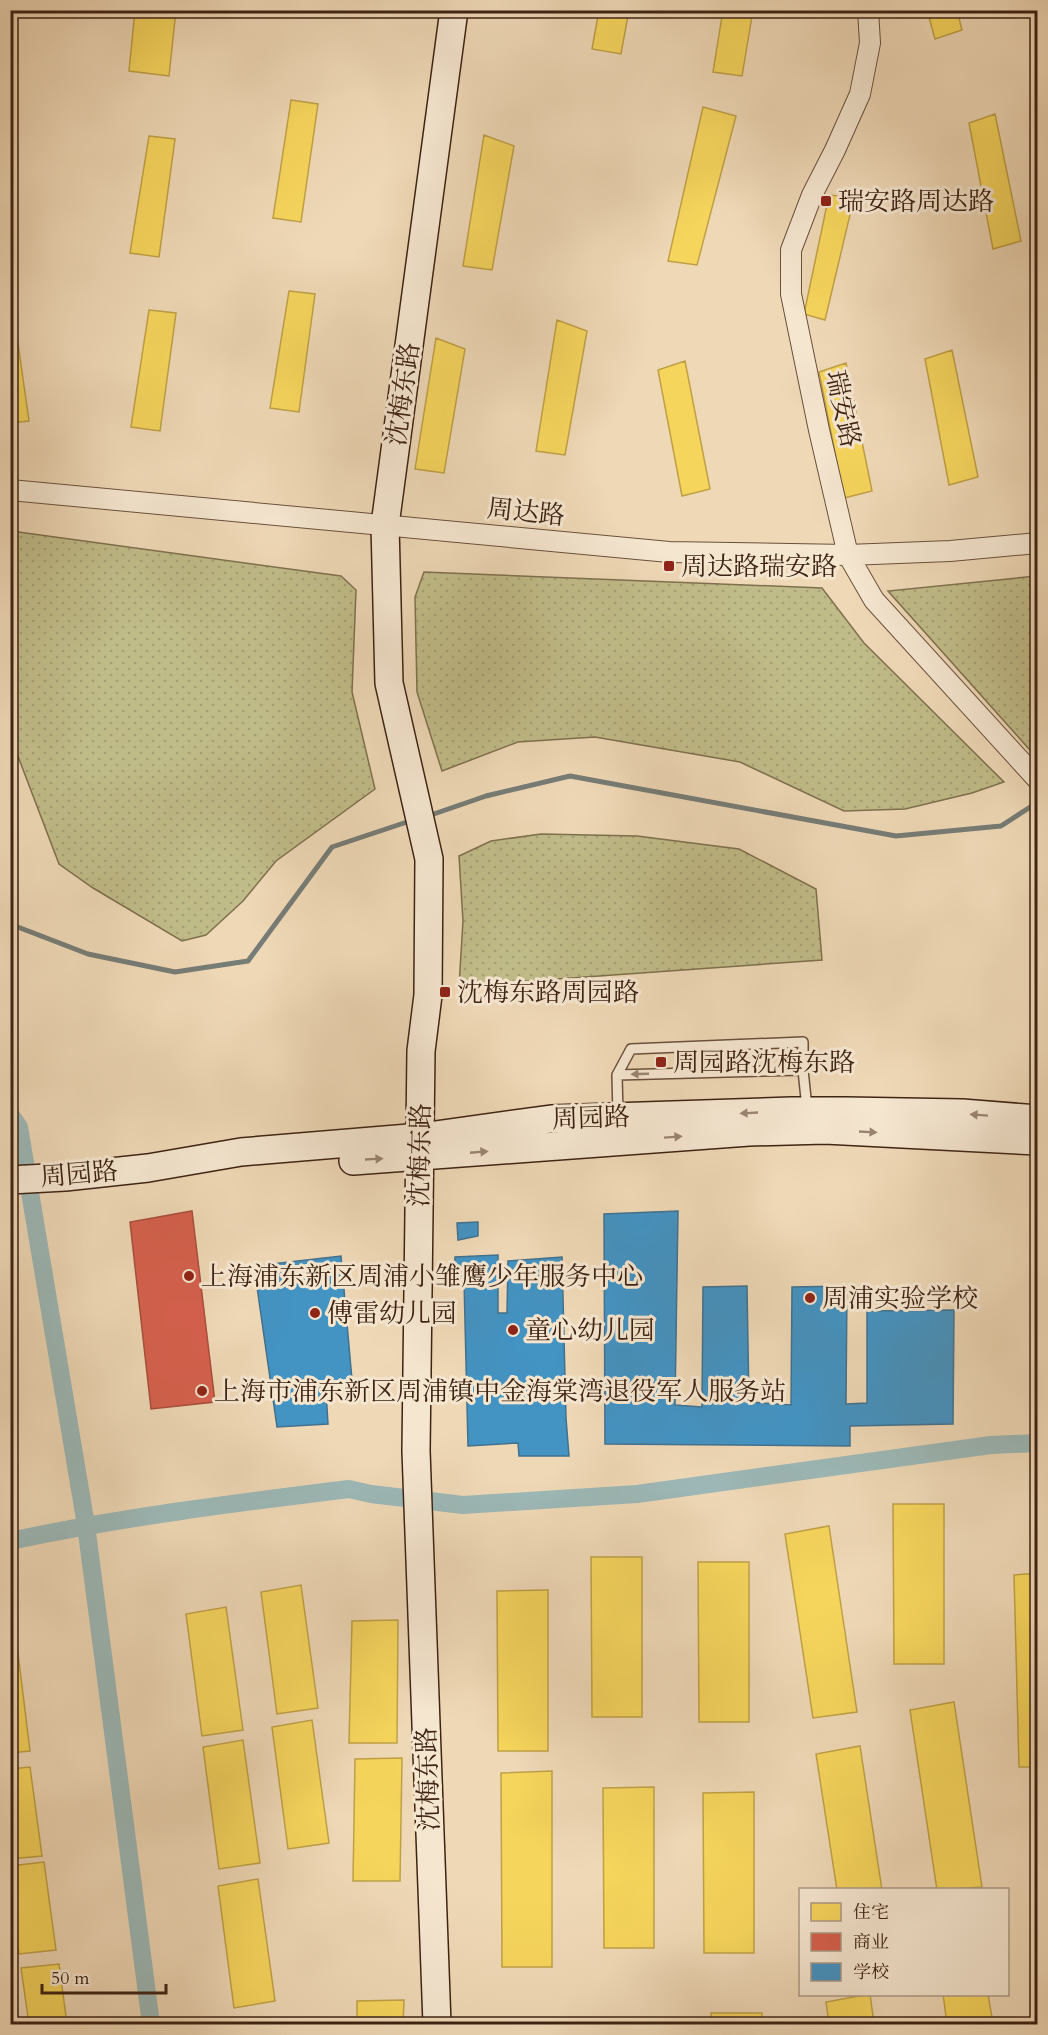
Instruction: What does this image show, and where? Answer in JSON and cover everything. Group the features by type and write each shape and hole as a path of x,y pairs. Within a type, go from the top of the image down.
{"street":[{"name":"沈梅东路","path":"437,2025 416,1451 422,1051 428,995 429,860 389,683 385,525 454,10"},
{"name":"瑞安路","path":"868,10 870,43 860,94 812,195 791,250 791,294 848,555 874,600 1032,774"},
{"name":"周达路","path":"10,490 669,552 848,555 950,551 1038,543"},
{"name":"周园路","path":"420,1147 550,1119 808,1111 962,1113 1038,1119"},
{"name":"周园路","path":"10,1180 148,1168 257,1166 420,1147 825,1130 1038,1141"}],"lane":[{"path":"618,1117 617,1075 631,1049 803,1042 803,1070 808,1111"},
{"path":"617,1075 803,1070"}],"shaded area":[{"path":"11,531 341,576 356,590 352,692 375,789 276,861 243,901 206,935 182,941 93,888 59,864 11,738"},
{"path":"424,572 822,588 864,643 1004,782 972,793 905,809 844,811 740,762 595,737 518,742 442,771 417,692 415,597"},
{"path":"1038,576 1037,758 888,591"},
{"path":"541,834 637,836 739,849 816,889 822,960 459,986 463,921 459,856 491,841"}],"building: 住宅":[{"path":"135,10 176,10 169,76 129,71"},
{"path":"599,10 629,10 621,54 592,49"},
{"path":"723,10 753,10 742,76 713,72"},
{"path":"927,10 957,10 962,30 935,39"},
{"path":"291,100 318,104 301,222 273,218"},
{"path":"703,107 736,116 697,265 668,261"},
{"path":"995,114 1021,241 993,249 969,123"},
{"path":"484,135 514,146 492,270 463,266"},
{"path":"149,136 175,139 159,257 130,253"},
{"path":"829,195 854,198 825,320 804,314"},
{"path":"10,287 29,421 10,423"},
{"path":"289,291 315,294 299,412 270,408"},
{"path":"149,310 176,313 160,431 131,427"},
{"path":"557,320 587,331 565,455 536,451"},
{"path":"436,338 465,349 444,473 415,469"},
{"path":"952,350 978,477 949,485 925,359"},
{"path":"685,361 710,489 682,496 658,370"},
{"path":"846,363 872,491 844,498 819,372"},
{"path":"893,1504 944,1504 944,1664 894,1664"},
{"path":"829,1526 857,1712 813,1718 785,1534"},
{"path":"591,1557 642,1557 642,1717 592,1717"},
{"path":"698,1562 749,1562 749,1722 699,1722"},
{"path":"1038,1573 1038,1767 1019,1767 1014,1575"},
{"path":"301,1585 318,1708 277,1714 261,1592"},
{"path":"548,1590 548,1751 498,1751 497,1591"},
{"path":"226,1607 243,1730 202,1736 186,1614"},
{"path":"398,1620 397,1743 349,1743 352,1621"},
{"path":"10,1629 15,1629 30,1751 10,1753"},
{"path":"954,1702 982,1887 937,1888 910,1710"},
{"path":"312,1720 329,1843 288,1849 272,1727"},
{"path":"243,1740 260,1863 219,1869 203,1747"},
{"path":"860,1746 882,1888 837,1888 816,1754"},
{"path":"402,1758 400,1881 353,1881 355,1759"},
{"path":"30,1767 42,1856 10,1859 10,1769"},
{"path":"552,1771 552,1967 502,1967 501,1773"},
{"path":"654,1787 654,1948 604,1948 603,1788"},
{"path":"754,1792 754,1953 704,1953 703,1793"},
{"path":"44,1862 56,1950 19,1954 10,1896 10,1866"},
{"path":"258,1879 275,2001 234,2008 218,1886"},
{"path":"59,1964 67,2024 29,2024 21,1968"},
{"path":"870,1996 874,2024 829,2024 826,2002"},
{"path":"943,1996 988,1996 993,2024 947,2024"},
{"path":"404,2000 403,2024 357,2024 357,2001"},
{"path":"711,2013 762,2013 762,2024 712,2024"}],"building: 商业":[{"path":"192,1211 215,1402 151,1409 130,1222"}],"building: 学校":[{"path":"678,1211 675,1405 702,1407 703,1287 747,1286 749,1402 791,1405 792,1287 847,1286 846,1404 867,1403 867,1311 954,1310 953,1424 850,1426 850,1446 605,1444 604,1214"},
{"path":"478,1222 478,1236 458,1240 457,1223"},
{"name":"童心幼儿园","path":"498,1255 498,1313 507,1313 508,1261 562,1257 569,1456 519,1456 518,1443 468,1446 464,1280 454,1278 455,1257"},
{"name":"傅雷幼儿园","path":"341,1256 353,1391 326,1391 328,1424 277,1427 254,1266"}],"waterway":[{"path":"428,816 486,796 570,776 896,836 1001,826 1038,802"},
{"path":"10,924 88,954 175,972 248,961 332,847 413,820"},
{"path":"10,1114 19,1127 86,1525 151,2024"},
{"path":"10,1541 52,1532 221,1505 349,1489 371,1494 463,1505 637,1494 991,1445 1038,1443"}],"place":[{"name":"瑞安路周达路","path":"826,201"},
{"name":"周达路瑞安路","path":"669,566"},
{"name":"沈梅东路周园路","path":"445,992"},
{"name":"周园路沈梅东路","path":"661,1062"},
{"name":"上海浦东新区周浦小雏鹰少年服务中心","path":"189,1276"},
{"name":"周浦实验学校","path":"810,1298"},
{"name":"傅雷幼儿园","path":"315,1313"},
{"name":"童心幼儿园","path":"513,1330"},
{"name":"上海市浦东新区周浦镇中金海棠湾退役军人服务站","path":"202,1391"}]}
